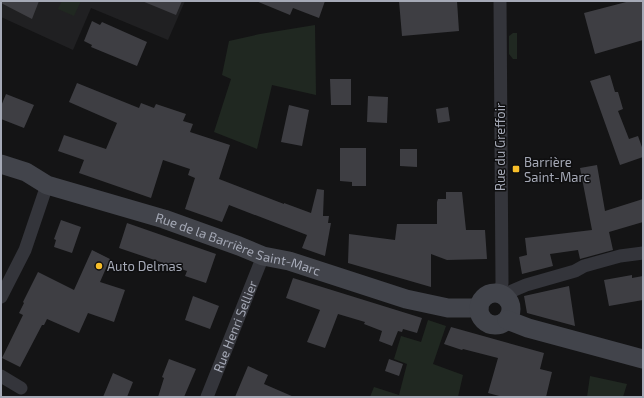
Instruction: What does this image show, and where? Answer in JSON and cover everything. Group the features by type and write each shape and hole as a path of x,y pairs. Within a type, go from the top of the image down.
{"main road":[{"name":"Rue de la Barrière Saint-Marc","path":"1,164 26,172 47,184 164,219 263,256 289,261 406,299 448,308 479,308"},
{"path":"495,292 503,295 509,301 511,311 507,320 499,325 489,324 482,318 479,308 480,303 486,296 495,292"},
{"path":"507,320 643,359"}],"street":[{"name":"Rue du Greffoir","path":"500,1 501,266 503,295"},
{"path":"1,298 25,250 47,184"},
{"path":"503,295 526,285 575,271 584,266 620,256 643,253"},
{"name":"Rue Henri Sellier","path":"207,397 263,256"},
{"path":"501,266 511,278 526,285"},
{"path":"1,376 21,388"}],"shaded area":[{"path":"1,1 185,1 168,40 91,8 73,50 1,17"},
{"path":"62,1 81,1 74,16 58,9"},
{"path":"315,25 316,95 272,85 257,149 214,132 231,79 222,75 229,41 260,34"},
{"path":"513,33 517,33 517,59 513,59 509,54 509,36"},
{"path":"428,320 446,326 433,364 463,375 458,397 370,397 374,387 399,395 407,364 394,359 401,336 421,342"},
{"path":"590,376 627,384 623,397 587,397"}],"building":[{"path":"1,1 39,1 32,19 1,3"},
{"path":"142,1 182,1 176,15"},
{"path":"256,1 325,1 319,18 293,8 290,15"},
{"path":"399,1 457,1 459,31 402,36"},
{"path":"630,1 643,1 643,40 595,54 584,13"},
{"path":"92,21 100,25 102,22 147,42 137,66 91,47 92,45 84,41"},
{"path":"610,75 615,92 618,92 623,109 618,111 629,139 638,136 643,150 643,157 620,165 590,81"},
{"path":"330,79 351,79 351,105 331,105"},
{"path":"77,83 139,108 141,103 154,108 156,104 186,114 183,121 193,124 190,132 230,145 219,179 311,213 317,189 324,190 323,216 329,216 328,223 331,223 325,256 302,248 307,235 229,205 222,222 185,209 195,178 188,175 190,169 163,160 151,198 79,173 84,160 58,151 64,135 106,149 117,123 69,102"},
{"path":"6,94 34,105 24,128 1,119 1,106"},
{"path":"368,96 388,97 387,123 367,122"},
{"path":"289,105 309,110 302,146 281,142"},
{"path":"448,107 450,121 438,123 436,109"},
{"path":"340,148 366,148 366,186 352,186 352,182 340,181"},
{"path":"400,149 417,149 417,167 400,166"},
{"path":"597,165 605,211 643,199 643,222 609,232 613,250 580,259 578,250 550,254 553,266 522,274 519,257 527,255 525,238 592,230 580,168"},
{"path":"446,192 462,192 466,230 485,230 487,259 447,260 431,254 431,287 348,263 349,234 395,240 397,224 437,224 437,202 438,199 446,199"},
{"path":"61,220 81,227 72,253 54,247 56,240 54,239"},
{"path":"127,223 216,254 206,283 185,276 187,271 119,248"},
{"path":"92,250 110,259 100,282 125,290 114,322 88,313 79,333 47,319 44,325 42,325 20,367 2,358 23,315 19,313 38,272 74,290"},
{"path":"632,275 632,278 643,276 643,300 609,306 604,280"},
{"path":"293,278 422,318 417,333 403,329 402,332 398,331 392,346 379,341 382,331 364,324 365,322 338,314 325,348 307,342 320,310 286,298"},
{"path":"569,286 575,326 527,313 524,296"},
{"path":"193,296 219,306 210,329 185,320"},
{"path":"451,327 544,353 540,369 552,372 546,397 503,397 488,393 498,358 462,350 444,344"},
{"path":"169,359 196,369 184,397 158,397 164,378 162,377"},
{"path":"389,359 403,364 399,376 385,371"},
{"path":"248,366 268,375 264,384 294,397 235,397"},
{"path":"113,373 133,382 127,397 103,397"}],"place":[{"name":"Barrière Saint-Marc","path":"516,169"},
{"name":"Auto Delmas","path":"99,266"}]}
